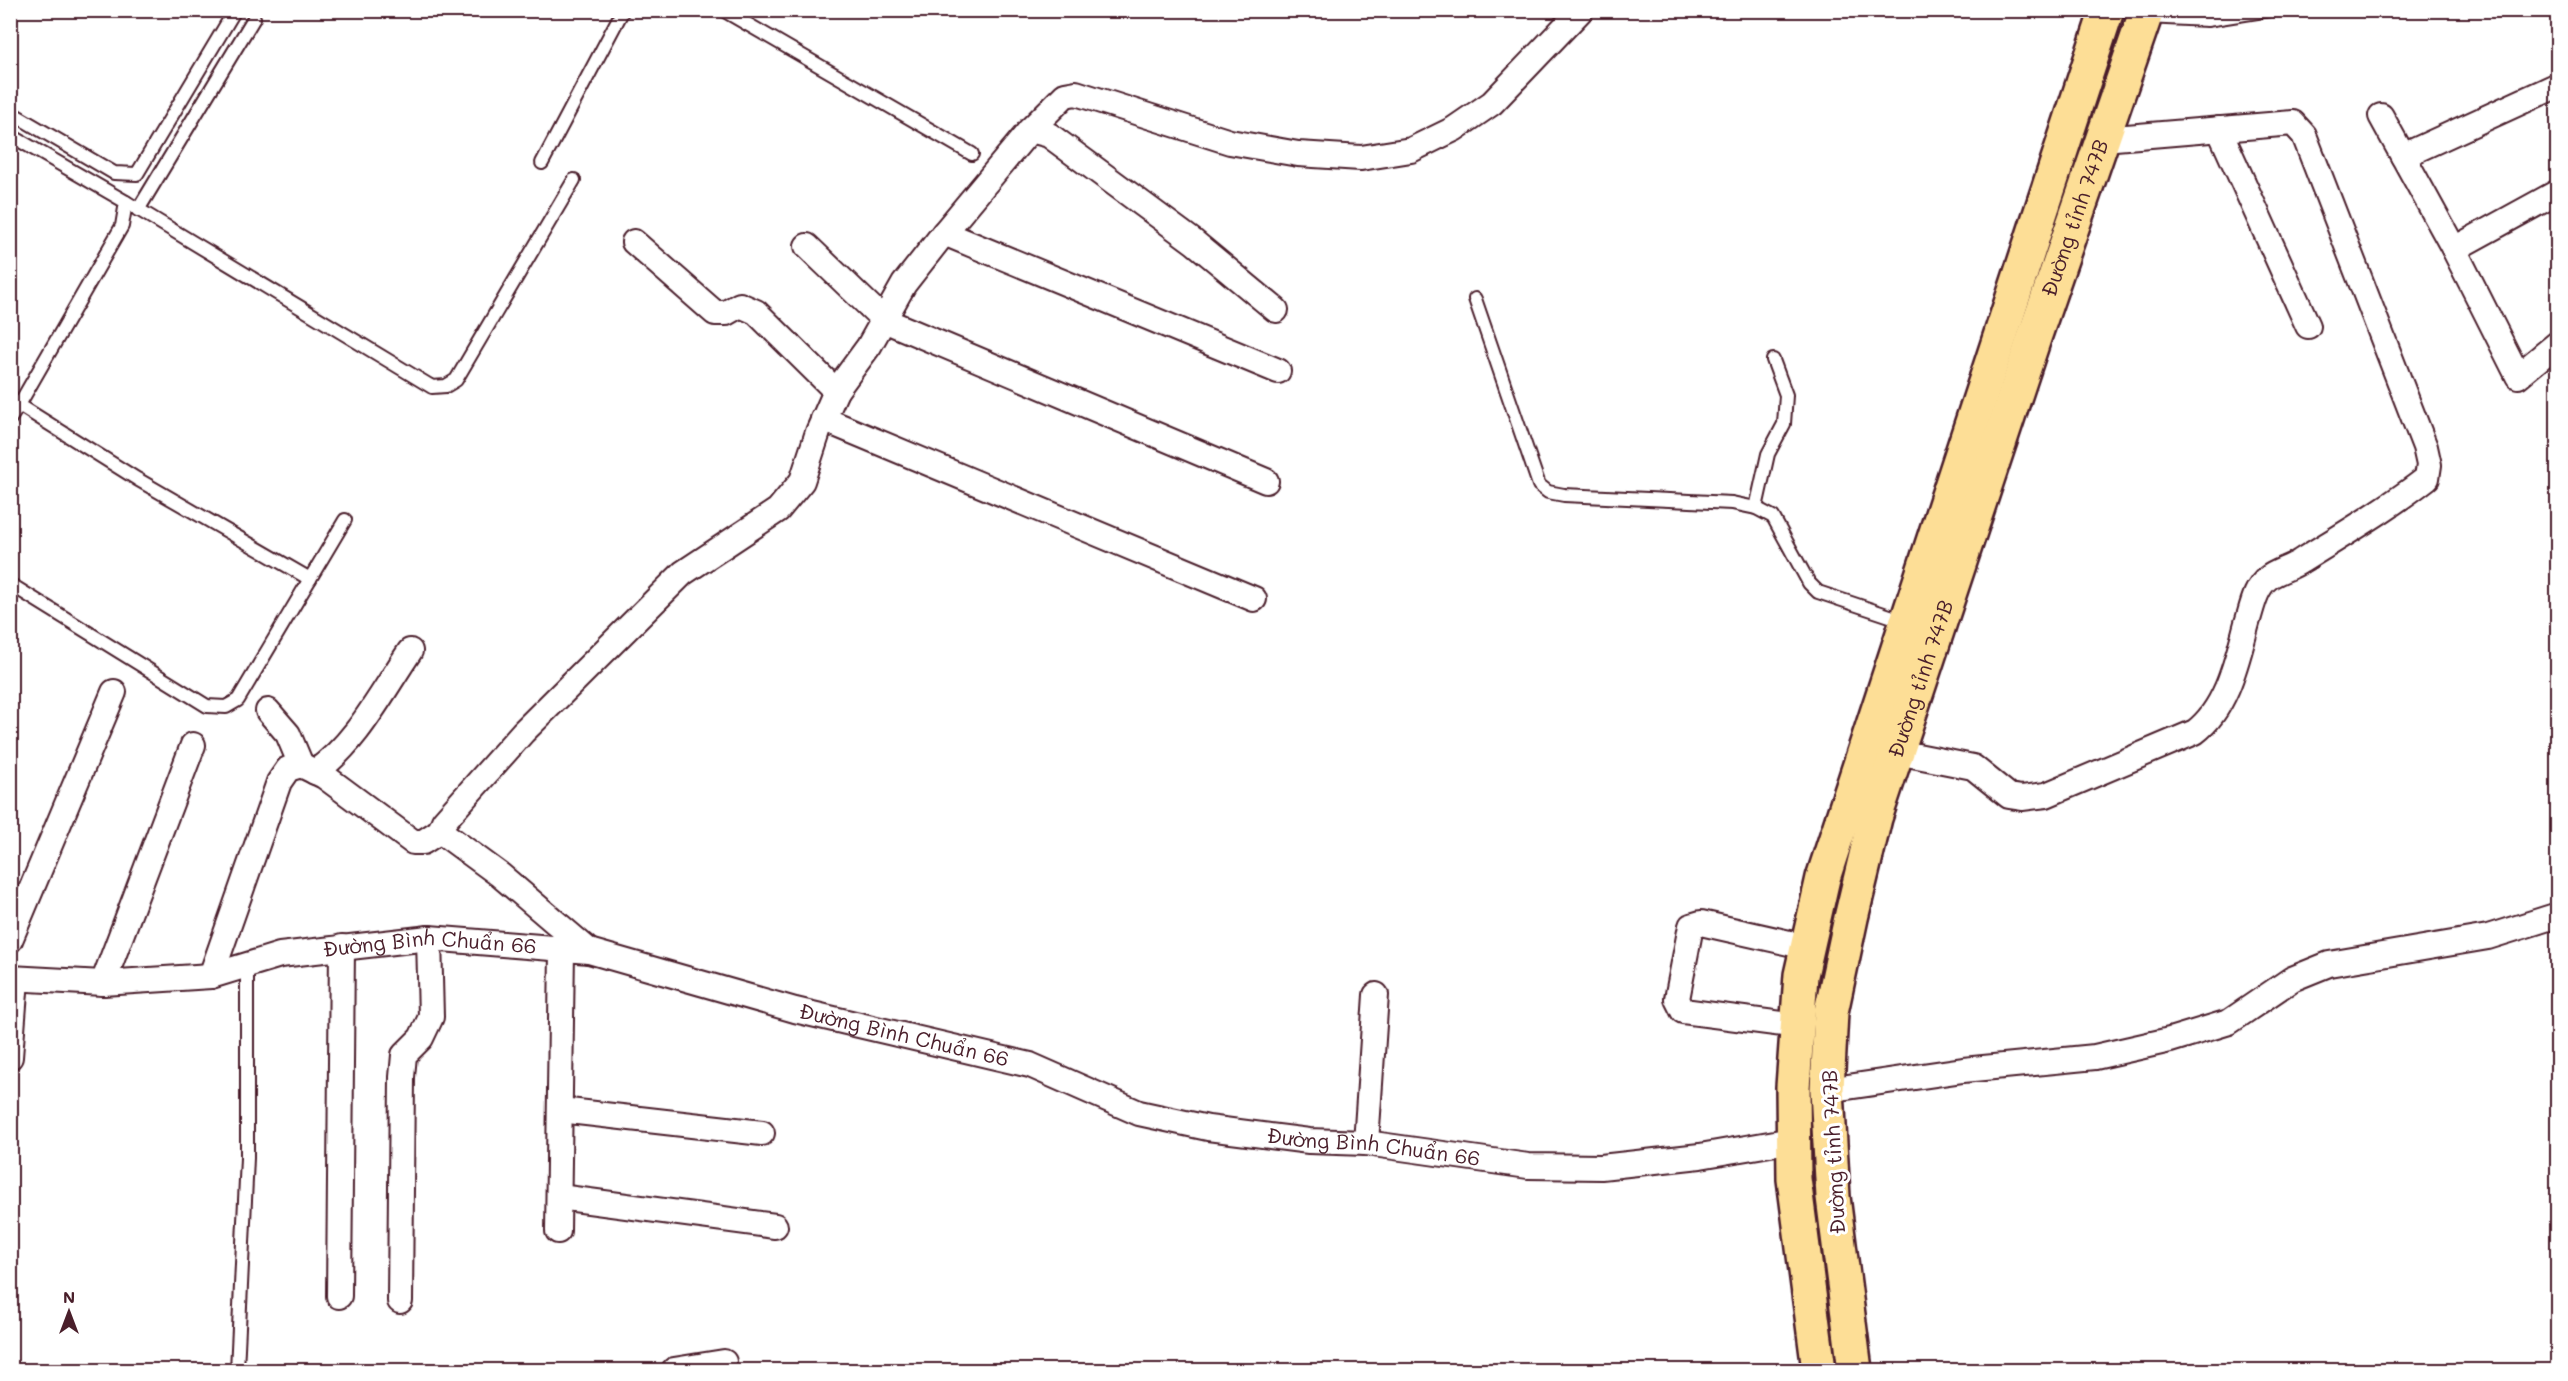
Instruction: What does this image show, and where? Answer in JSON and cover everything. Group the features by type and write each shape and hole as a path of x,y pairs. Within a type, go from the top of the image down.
{"main road":[{"name":"Đường tỉnh 747B","path":"1819,1371 1794,1179 1793,1087 1801,975 1807,946 1823,878 2107,10"},
{"name":"Đường tỉnh 747B","path":"1855,1371 1833,1197 1827,1090 1831,1012 1836,988 1875,818 2018,386 2146,14"},
{"path":"1987,375 2018,386"}],"street":[{"path":"268,711 288,734 308,769 324,776 413,842 423,842 440,831 444,821 523,732 683,573 778,510 802,481 823,419 836,391 869,346 904,284 1030,130 1065,95 1076,93 1230,142 1298,154 1361,158 1411,150 1454,129 1492,103 1581,10"},
{"path":"2403,156 2558,85"},
{"path":"2381,116 2454,249 2518,376 2558,344"},
{"path":"1897,752 1973,767 2009,796 2022,798 2046,795 2195,732 2206,724 2219,708 2241,646 2254,597 2268,578 2300,562 2404,496 2427,478 2429,465 2425,447 2304,135 2293,123 2103,139"},
{"path":"2219,129 2308,326"},
{"path":"1030,130 1049,135 1059,142 1194,242 1276,310"},
{"path":"2454,249 2558,192"},
{"path":"944,233 1278,371"},
{"path":"634,242 715,313 726,313 740,305 756,312 836,391"},
{"path":"807,246 884,320 1266,481"},
{"path":"823,419 1254,599"},
{"path":"211,976 279,782 288,769 308,769 326,764 351,738 410,651"},
{"path":"10,940 114,692"},
{"path":"103,983 193,745"},
{"path":"440,831 500,875 589,951"},
{"path":"1827,1090 1963,1070 2095,1057 2169,1040 2229,1022 2292,979 2330,964 2488,937 2558,915"},
{"path":"1798,1026 1683,1011 1677,999 1691,926 1701,923 1807,946"},
{"path":"400,1301 402,1077 404,1055 421,1038 431,1017 429,939"},
{"name":"Đường Bình Chuẩn 66","path":"13,978 103,983 211,976 280,955 429,939 589,951 795,1010 1030,1065 1139,1113 1208,1128 1309,1141 1366,1143 1528,1166 1601,1167 1700,1156 1793,1140"},
{"path":"339,1296 342,947"},
{"path":"558,1231 562,950"},
{"path":"10,1057 13,978"},
{"path":"1366,1143 1376,995"},
{"path":"560,1110 762,1133"},
{"path":"559,1197 775,1226"},
{"path":"674,1371 724,1362"}],"lane":[{"path":"10,112 114,172 137,174 235,10"},
{"path":"542,163 623,10"},
{"path":"723,10 972,154"},
{"path":"2146,14 2207,20 2270,10"},
{"path":"138,210 255,18"},
{"path":"10,135 126,202 432,387 446,386 456,380 574,180"},
{"path":"10,419 15,403 122,226 126,202"},
{"path":"1475,299 1539,485 1548,492 1564,495 1732,503 1756,508 1773,517 1809,583 1818,592 1906,622"},
{"path":"1756,508 1768,453 1784,424 1786,395 1773,360"},
{"path":"15,403 137,480 310,579"},
{"path":"10,584 207,706 220,708 238,700 345,520"},
{"path":"237,1371 247,1158 246,966"}]}
